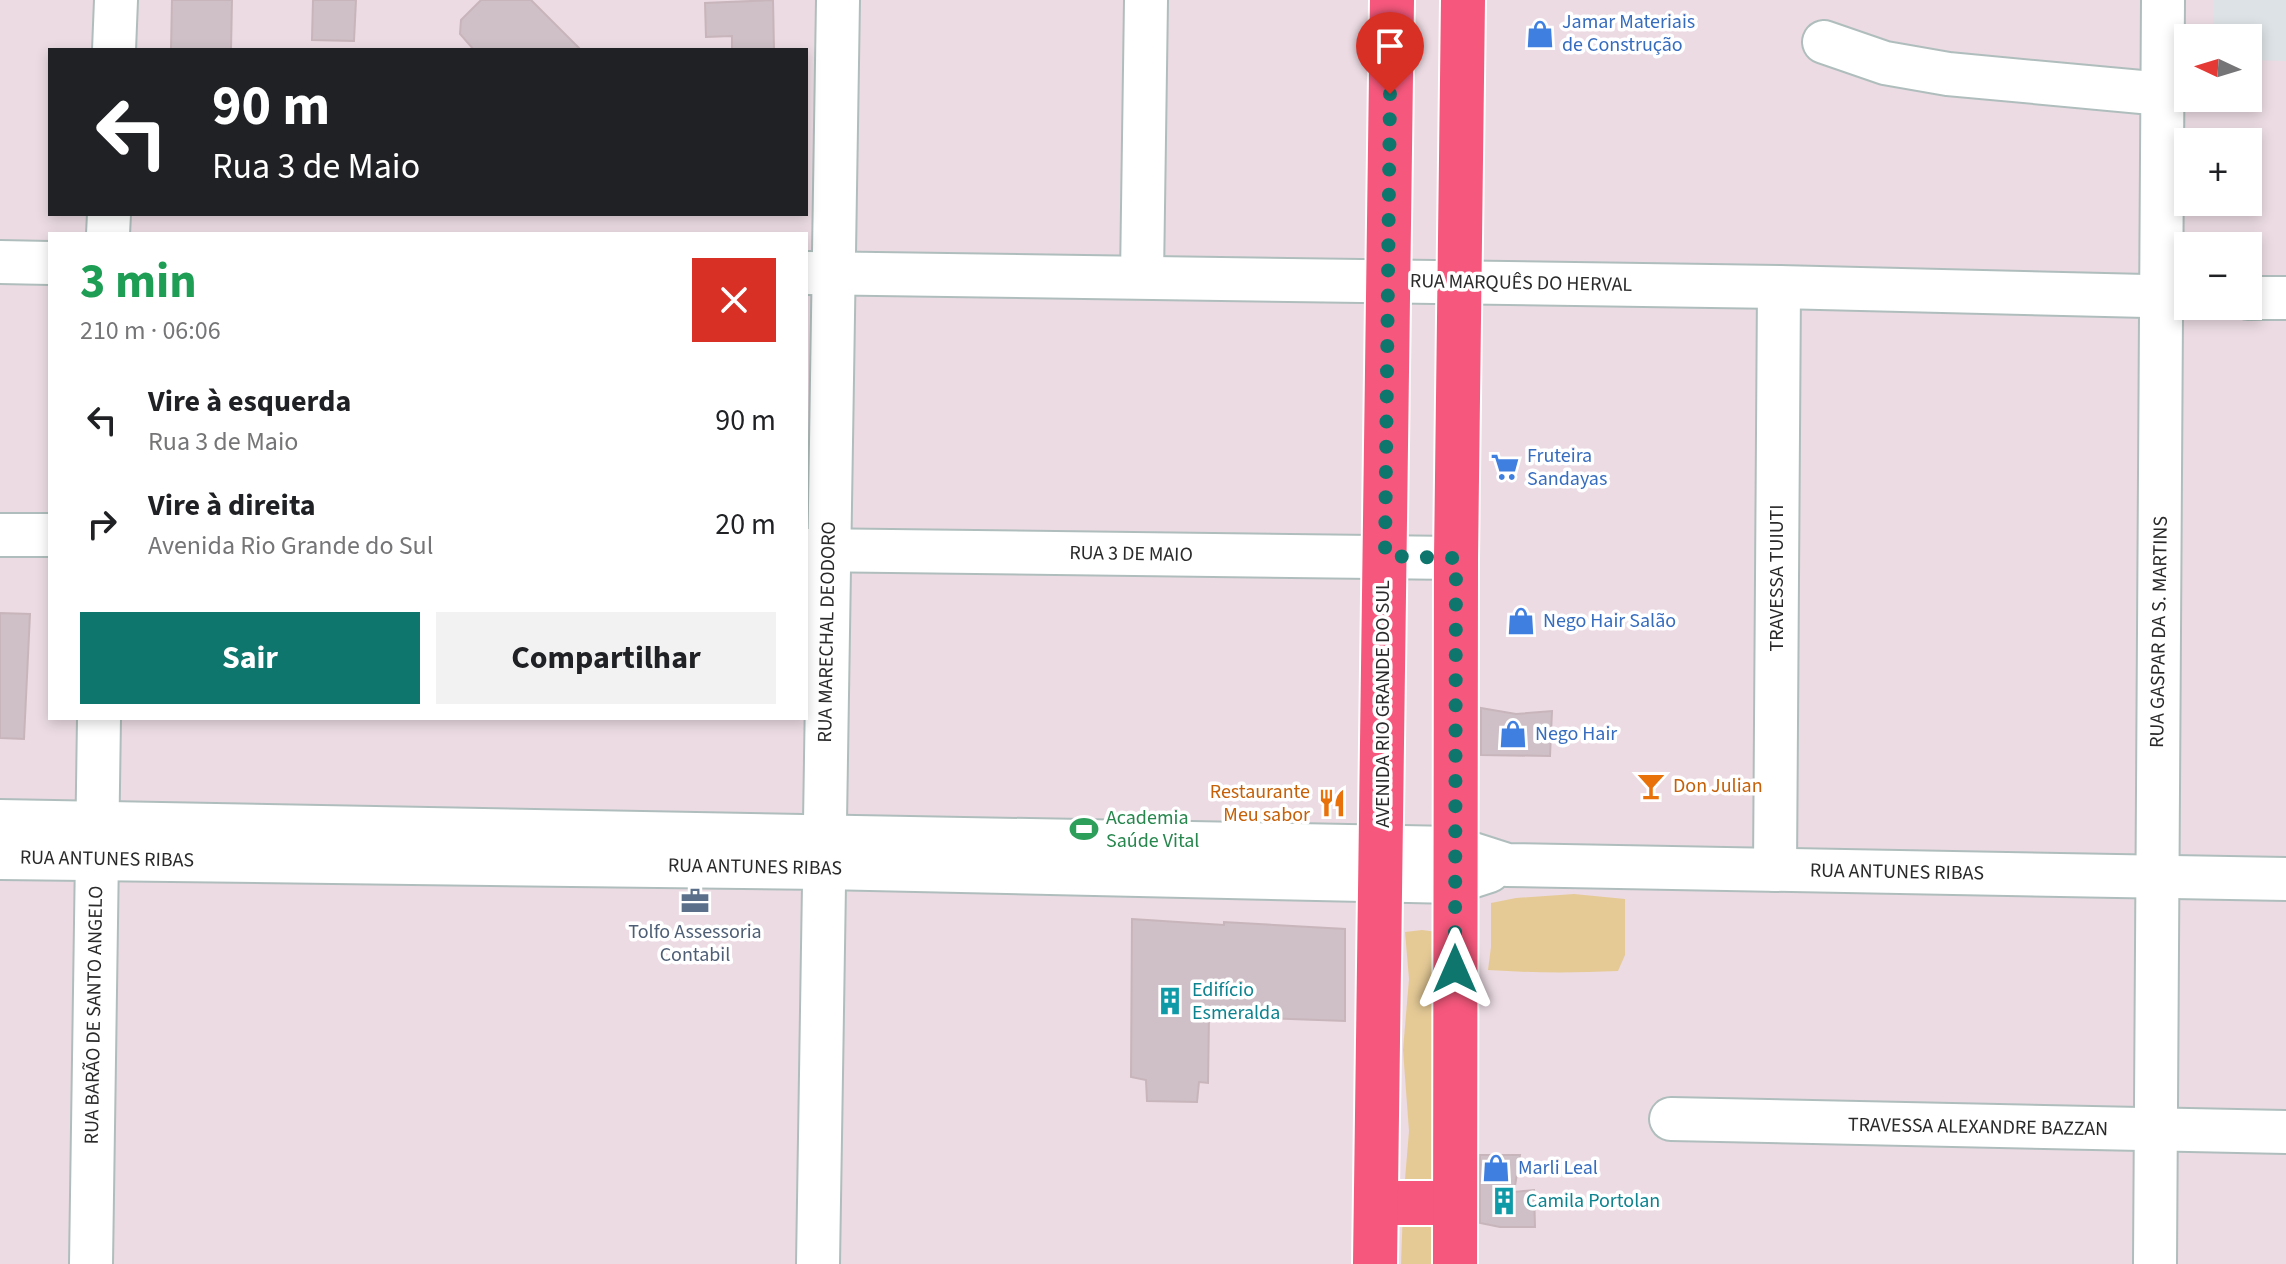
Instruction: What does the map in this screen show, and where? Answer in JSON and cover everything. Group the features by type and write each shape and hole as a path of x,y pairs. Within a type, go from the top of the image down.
{"main road":[{"name":"AVENIDA RIO GRANDE DO SUL","path":"1375,1264 1392,0"},
{"path":"1455,1264 1454,865 1463,0"},
{"path":"1376,1203 1455,1203"}],"street":[{"path":"114,48 116,0"},
{"name":"RUA MARECHAL DEODORO","path":"818,1264 824,852 817,550 820,273 838,0"},
{"path":"1142,277 1146,0"},
{"name":"RUA GASPAR DA S. MARTINS","path":"2163,0 2163,94 2174,266"},
{"path":"1824,42 1885,63 1948,74 2163,94"},
{"path":"0,262 48,263"},
{"name":"RUA MARQUÊS DO HERVAL","path":"820,273 1779,287 2174,297"},
{"name":"TRAVESSA TUIUTI","path":"1775,870 1779,287"},
{"path":"2262,298 2286,298"},
{"name":"RUA GASPAR DA S. MARTINS","path":"2155,1264 2157,877 2175,320"},
{"path":"0,535 48,535"},
{"name":"RUA 3 DE MAIO","path":"817,550 1456,558"},
{"name":"RUA BARÃO DE SANTO ANGELO","path":"91,1264 99,720"},
{"name":"RUA ANTUNES RIBAS","path":"0,821 97,840 2286,879"},
{"name":"RUA ANTUNES RIBAS","path":"0,858 97,840"},
{"name":"TRAVESSA ALEXANDRE BAZZAN","path":"1671,1119 2286,1132"}],"shaded area":[{"path":"2214,0 2286,0 2286,61 2262,60 2262,24 2213,24"},
{"path":"1574,894 1625,899 1625,955 1618,971 1488,970 1491,903"},
{"path":"1405,932 1437,932 1436,1196 1403,1203 1409,1131 1403,1050 1409,979"},
{"path":"1403,1208 1438,1209 1433,1264 1401,1264"}],"building":[{"path":"172,0 232,0 231,48 171,48"},
{"path":"313,0 356,0 354,41 312,40"},
{"path":"481,0 531,0 579,48 472,48 460,34 461,20"},
{"path":"773,0 774,48 732,48 732,36 706,37 705,3"},
{"path":"0,613 30,614 24,739 0,738"},
{"name":"Nego Hair","path":"1481,708 1516,714 1552,711 1550,756 1481,755"},
{"path":"1132,919 1345,929 1345,1021 1209,1016 1208,1083 1199,1082 1197,1102 1147,1101 1146,1080 1131,1077"},
{"name":"Camila Portolan","path":"1480,1155 1520,1155 1514,1192 1534,1190 1535,1227 1500,1227 1480,1223"}],"place":[{"name":"Jamar Materiais de Construção","path":"1540,34"},
{"name":"Fruteira Sandayas","path":"1505,467"},
{"name":"Nego Hair Salão","path":"1521,621"},
{"name":"Nego Hair","path":"1513,734"},
{"name":"Don Julian","path":"1651,786"},
{"name":"Restaurante Meu sabor","path":"1332,803"},
{"name":"Academia Saúde Vital","path":"1084,829"},
{"name":"Tolfo Assessoria Contabil","path":"695,901"},
{"name":"Edifício Esmeralda","path":"1170,1001"},
{"name":"Marli Leal","path":"1496,1168"},
{"name":"Camila Portolan","path":"1504,1201"}],"route":[{"path":"1390,94 1385,556 1456,558 1455,969"}]}
